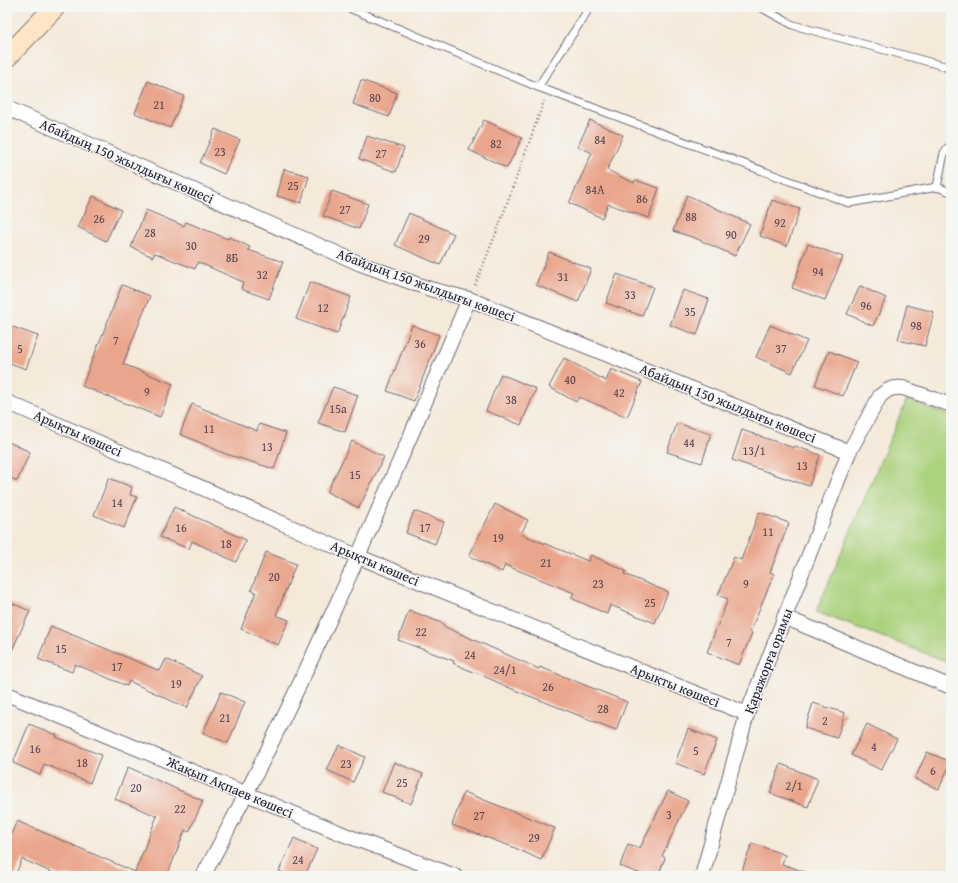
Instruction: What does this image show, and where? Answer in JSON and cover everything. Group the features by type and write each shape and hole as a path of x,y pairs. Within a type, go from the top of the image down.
{"street":[{"path":"7,57 55,7"},
{"name":"Абайдың 150 жылдығы көшесі","path":"7,108 361,264 430,289 469,299 849,452"},
{"path":"203,876 247,794 359,558 469,299"},
{"name":"Қаражорға орамы","path":"702,876 747,714 849,452 880,396 887,390 895,387 903,388 951,405"},
{"name":"Арықты көшесі","path":"7,402 359,558 747,714"},
{"path":"784,617 951,687"},
{"name":"Жақып Ақпаев көшесі","path":"7,694 344,835 456,876"}],"lane":[{"path":"347,7 538,87 849,203 937,187 951,192"},
{"path":"538,87 590,7"},
{"path":"760,7 793,25 944,66 951,70"},
{"path":"937,187 944,153 951,144"}],"path":[{"path":"469,299 500,223 548,90"}],"green space":[{"path":"907,399 951,416 951,663 816,612"}],"building":[{"path":"361,80 397,93 389,117 353,104"},
{"path":"148,81 184,96 170,128 135,113"},
{"path":"484,120 522,138 507,168 469,150"},
{"path":"590,120 623,135 607,170 634,183 635,180 659,188 649,218 608,204 602,218 569,203 592,153 578,146"},
{"path":"215,129 240,140 224,174 200,163"},
{"path":"367,136 404,148 396,172 359,159"},
{"path":"284,169 309,176 301,203 277,196"},
{"path":"332,191 368,204 359,229 323,216"},
{"path":"687,195 750,224 735,256 695,238 673,231"},
{"path":"93,196 121,210 106,241 78,227"},
{"path":"772,200 800,209 787,246 760,236"},
{"path":"146,210 184,226 186,222 228,239 229,237 250,247 248,250 283,262 269,299 241,289 243,282 198,262 195,269 155,253 153,257 131,247"},
{"path":"409,213 454,234 440,265 395,245"},
{"path":"808,244 843,257 825,300 792,288"},
{"path":"549,252 591,269 578,302 536,285"},
{"path":"617,274 653,287 642,316 606,303"},
{"path":"310,282 351,297 337,334 296,319"},
{"path":"122,285 150,296 123,364 173,384 160,417 82,386"},
{"path":"860,286 886,298 873,326 847,314"},
{"path":"683,290 709,299 697,335 670,325"},
{"path":"907,305 934,312 925,346 898,340"},
{"path":"7,325 38,336 26,369 7,362"},
{"path":"412,325 439,335 414,401 387,391"},
{"path":"770,325 807,341 792,373 756,357"},
{"path":"829,351 857,362 843,396 815,385"},
{"path":"564,358 606,381 611,369 642,382 627,417 579,397 576,402 549,387"},
{"path":"501,374 536,389 521,425 486,411"},
{"path":"333,387 358,395 345,432 318,423"},
{"path":"192,404 257,431 259,424 286,433 274,469 226,454 180,434"},
{"path":"677,423 711,434 702,463 667,452"},
{"path":"742,430 794,448 795,446 820,455 809,486 732,460"},
{"path":"7,441 30,452 17,481 7,476"},
{"path":"352,441 384,457 359,508 327,492"},
{"path":"109,478 132,487 130,495 137,497 124,528 94,515"},
{"path":"495,504 528,520 521,534 588,561 591,555 626,571 624,574 668,592 655,623 610,605 607,614 571,598 574,593 505,565 502,572 469,556"},
{"path":"174,507 246,540 236,562 192,541 189,549 160,537"},
{"path":"414,511 444,522 435,544 406,533"},
{"path":"759,512 789,523 770,572 774,574 750,632 752,633 739,665 707,652 728,599 718,595 734,557 741,560"},
{"path":"266,552 296,564 276,615 289,620 278,645 241,629 256,592 251,590"},
{"path":"7,601 30,611 7,661"},
{"path":"409,610 444,624 443,626 539,669 540,667 627,702 616,730 512,689 453,663 454,661 398,640"},
{"path":"51,626 160,671 166,659 202,676 187,708 129,681 127,686 75,664 72,672 38,659"},
{"path":"221,692 245,702 228,743 203,733"},
{"path":"813,703 845,713 837,738 805,728"},
{"path":"29,724 57,735 56,737 101,755 90,783 44,764 40,775 13,763"},
{"path":"867,724 897,739 881,770 851,755"},
{"path":"688,729 717,740 704,774 675,763"},
{"path":"339,745 365,757 353,782 327,770"},
{"path":"927,752 951,762 939,789 915,779"},
{"path":"394,762 423,774 411,804 382,792"},
{"path":"781,764 818,779 808,807 770,793"},
{"path":"128,767 203,801 189,832 185,830 167,876 60,876 22,859 15,876 7,876 7,843 17,821 135,872 157,816 115,799"},
{"path":"668,791 688,801 662,856 665,858 658,876 646,876 620,866 628,844 640,848"},
{"path":"464,792 555,828 541,860 513,847 452,825"},
{"path":"294,838 317,849 305,876 291,876 279,871"},
{"path":"752,843 785,855 782,864 811,874 811,876 740,876"}]}
